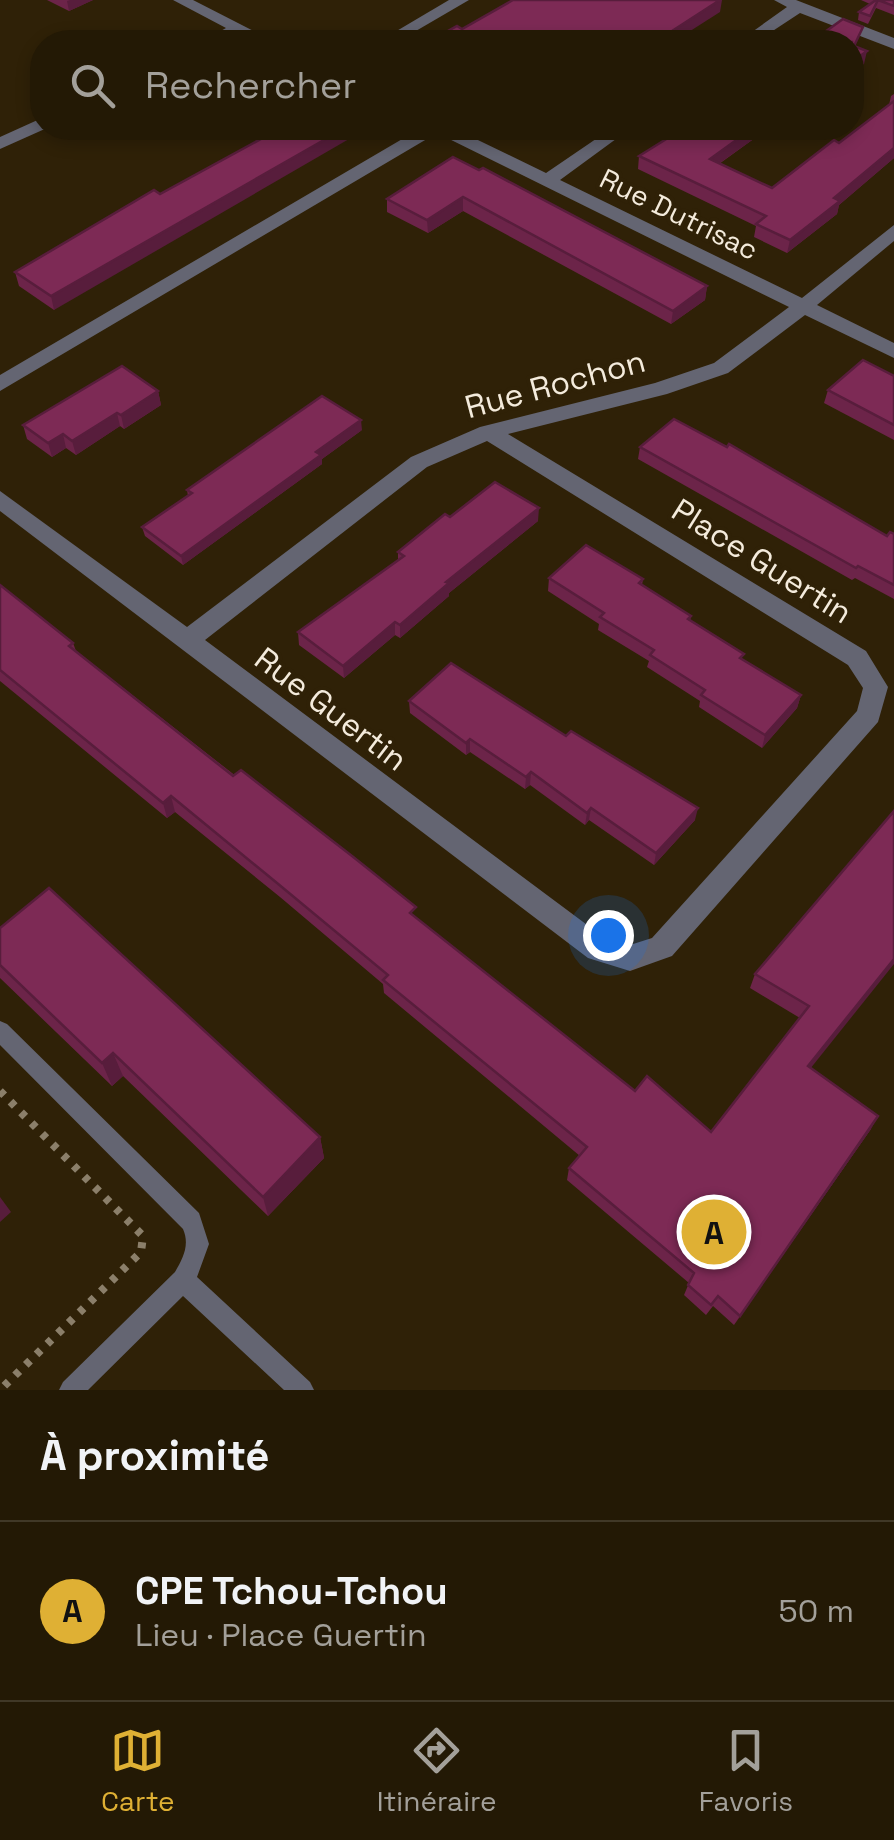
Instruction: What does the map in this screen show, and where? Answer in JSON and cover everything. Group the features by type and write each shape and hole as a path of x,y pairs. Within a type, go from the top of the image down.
{"street":[{"path":"181,0 242,30"},
{"path":"407,30 461,0"},
{"path":"760,30 790,3 858,30"},
{"path":"234,30 238,28"},
{"path":"864,32 894,44"},
{"path":"3,140 30,128"},
{"path":"0,384 417,140"},
{"name":"Rue Dutrisac","path":"463,140 894,351"},
{"path":"548,180 606,140"},
{"name":"Rue Rochon","path":"186,641 420,462 488,432 660,390 721,368 804,306 894,230"},
{"name":"Place Guertin","path":"488,432 857,658 876,687 869,715 662,947 630,958"},
{"name":"Rue Guertin","path":"0,499 598,949 630,958"}],"lane":[{"path":"0,1031 191,1221 199,1239 196,1259 182,1280 71,1390"},
{"path":"182,1280 302,1390"}],"path":[{"path":"0,1090 133,1225 143,1244 140,1252 0,1390"}],"building":[{"path":"513,0 720,0 674,30 450,30 457,26 462,29"},
{"path":"876,0 870,16 859,12"},
{"path":"843,19 863,27 862,30 828,30"},
{"path":"894,101 894,148 834,198 840,201 790,240 756,224 766,216 639,156 665,140 736,140 710,159 772,188 834,140 864,140 864,124"},
{"path":"259,140 324,140 51,296 15,272 154,190 160,194"},
{"path":"453,157 479,170 483,168 707,286 673,311 463,197 427,220 387,199"},
{"path":"863,360 894,376 894,425 828,390"},
{"path":"122,366 158,391 72,441 63,434 48,443 23,425"},
{"path":"322,396 361,420 316,452 321,455 181,556 142,527 192,493 187,490"},
{"path":"674,419 727,447 729,444 887,536 890,532 894,534 894,585 856,568 640,447"},
{"path":"495,482 539,508 446,582 449,583 400,625 395,622 343,666 298,632 404,556 398,552 445,514 450,517"},
{"path":"586,545 643,579 639,583 744,654 740,658 801,695 765,735 701,695 705,690 650,655 654,650 600,617 604,613 549,578"},
{"path":"0,585 73,643 69,646 233,776 241,770 352,856 416,907 410,913 635,1091 647,1076 711,1132 809,1006 755,974 894,811 894,959 808,1066 878,1116 740,1316 718,1296 711,1305 688,1285 694,1273 569,1168 587,1147 383,980 388,975 171,796 163,803 0,670"},
{"path":"451,663 566,736 571,731 698,808 656,853 591,808 587,813 531,772 526,777 470,739 466,743 409,701"},
{"path":"49,888 320,1137 263,1197 113,1053 102,1063 0,965 0,928"}],"place":[{"name":"CPE Tchou-Tchou","path":"714,1232"}]}
